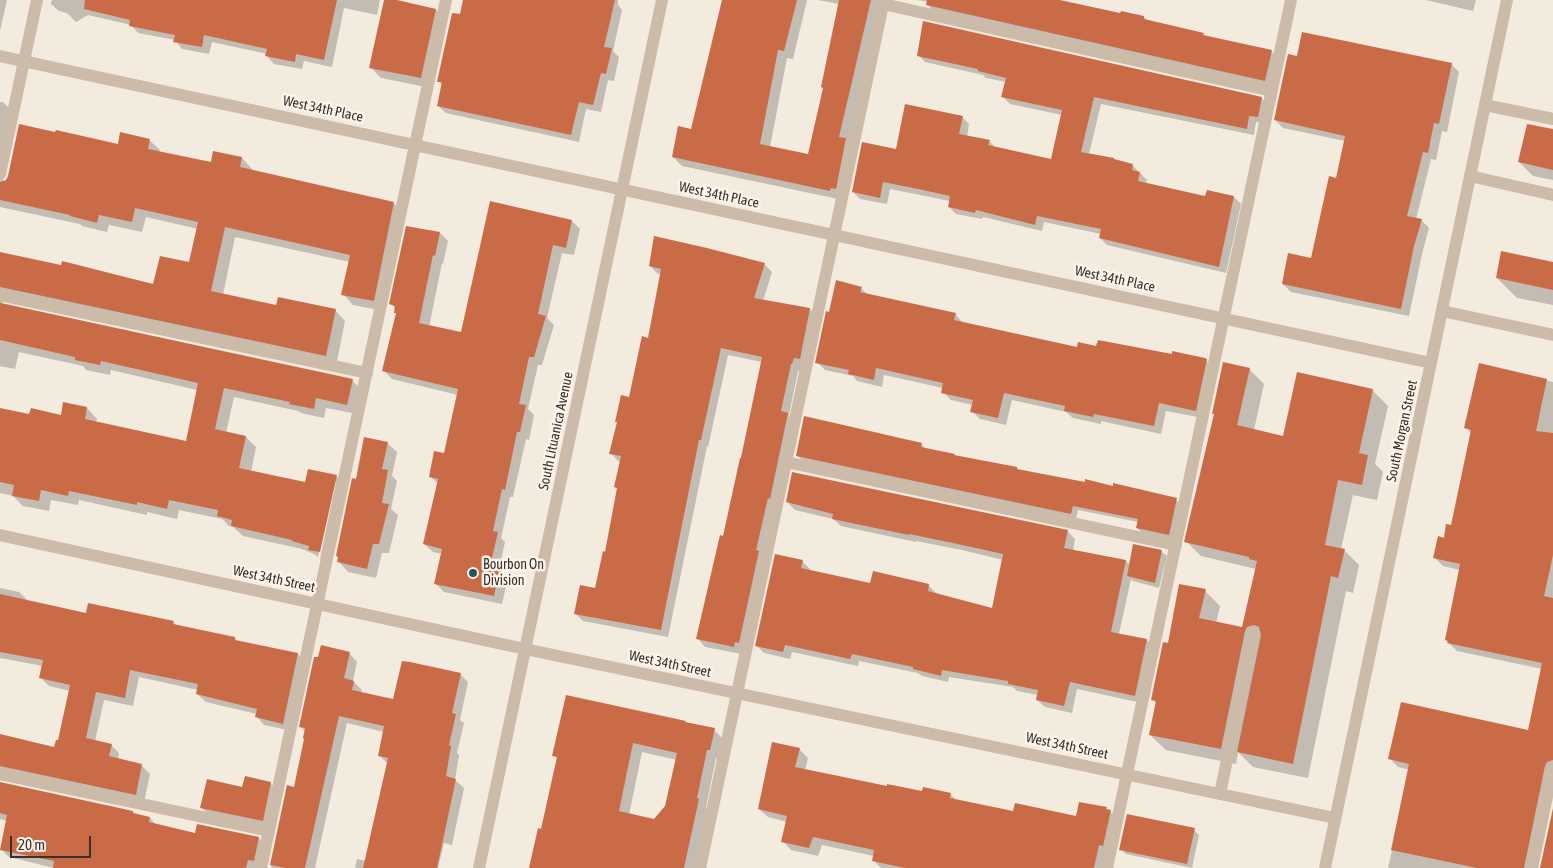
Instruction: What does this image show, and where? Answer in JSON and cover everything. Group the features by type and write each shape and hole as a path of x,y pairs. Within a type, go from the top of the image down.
{"street":[{"path":"0,174 37,0"},
{"path":"260,868 446,0"},
{"name":"South Lituanica Avenue","path":"479,868 662,0"},
{"path":"1107,868 1291,0"},
{"name":"South Morgan Street","path":"1325,868 1507,0"},
{"path":"700,868 883,2 1272,91"},
{"name":"West 34th Place","path":"0,56 1431,363"},
{"path":"1485,105 1553,119"},
{"path":"1470,176 1553,195"},
{"path":"0,295 367,373"},
{"path":"1442,311 1553,335"},
{"path":"786,462 1176,545"},
{"name":"West 34th Street","path":"0,535 525,649 1335,818"},
{"path":"1220,794 1253,633"},
{"path":"1532,868 1553,768"},
{"path":"0,774 269,831"}],"building":[{"path":"85,0 337,0 324,60 296,54 295,62 265,56 267,49 204,35 202,47 173,42 175,35 129,26 130,20 84,9"},
{"path":"384,0 397,0 436,9 421,78 369,68"},
{"path":"463,0 615,0 604,47 612,48 606,74 601,73 593,105 579,102 571,135 437,106 442,82 437,82 452,13 460,14"},
{"path":"722,0 797,0 784,51 778,50 760,144 808,154 823,88 821,87 839,0 871,0 839,137 846,138 836,189 831,188 830,191 672,157 678,126 691,129"},
{"path":"927,0 1060,0 1120,13 1121,11 1144,16 1144,19 1204,33 1203,35 1272,50 1265,81 926,5"},
{"path":"923,21 1262,97 1258,117 1249,116 1247,129 1094,97 1081,152 1114,158 1133,164 1132,170 1140,172 1138,181 1205,196 1207,190 1234,196 1219,267 1099,238 1101,229 1037,216 1035,225 976,210 975,213 948,207 950,196 923,190 883,182 880,198 852,192 862,142 896,149 905,104 963,116 959,134 990,140 988,145 1051,159 1062,110 1001,97 1006,78 978,71 978,69 917,56"},
{"path":"1302,32 1452,63 1439,124 1434,123 1428,153 1423,152 1407,216 1422,219 1414,246 1401,309 1282,284 1288,253 1311,258 1329,176 1336,178 1345,136 1274,120 1288,54 1297,56"},
{"path":"19,124 118,144 120,132 150,139 148,149 211,162 213,151 242,157 240,167 394,202 374,301 341,295 350,255 225,227 211,291 276,305 278,297 336,309 326,356 0,287 0,252 61,265 62,261 153,284 160,256 189,262 198,222 135,208 132,222 99,215 97,223 70,215 0,200 0,182 6,180 8,176"},
{"path":"1527,124 1553,129 1553,170 1518,162"},
{"path":"490,201 572,220 566,248 553,245 538,314 546,316 534,357 529,357 519,404 526,405 520,432 517,432 505,490 502,489 493,531 498,532 490,566 500,568 494,596 434,584 442,549 423,544 438,479 429,477 434,451 444,453 458,389 382,371 396,313 394,313 395,306 389,304 406,226 440,232 435,256 433,255 419,323 461,332"},
{"path":"654,236 765,263 754,298 810,308 800,359 794,358 791,364 781,411 788,413 770,499 768,498 756,550 759,551 739,643 735,642 734,647 696,639 720,535 723,536 762,357 721,348 701,440 699,440 661,630 574,614 580,585 595,588 603,551 605,552 617,488 614,487 621,456 609,454 617,422 615,422 621,395 629,397 642,336 648,338 661,269 649,266"},
{"path":"1501,251 1553,262 1553,290 1496,278"},
{"path":"836,280 862,287 860,292 956,313 954,320 1077,347 1078,342 1096,346 1098,340 1172,354 1172,351 1205,358 1207,359 1196,411 1159,403 1154,426 1094,414 1093,417 1064,411 1065,406 1004,393 998,418 970,412 973,400 941,393 943,383 876,368 874,380 848,374 849,370 815,363 826,311 829,312"},
{"path":"0,303 353,379 347,405 316,398 314,409 224,388 215,429 246,436 239,468 305,482 308,469 337,475 320,552 308,550 309,546 292,540 231,526 232,520 217,516 218,510 169,500 167,509 69,491 68,496 41,490 39,501 12,496 14,485 0,482 0,408 29,414 31,408 61,415 63,402 87,407 85,419 186,441 198,383 101,361 100,365 75,360 75,357 0,340"},
{"path":"1223,362 1250,368 1237,425 1283,436 1297,372 1373,389 1359,453 1368,455 1362,485 1338,480 1325,545 1345,549 1338,578 1331,576 1293,764 1237,752 1261,635 1259,627 1254,625 1247,627 1245,631 1221,749 1149,735 1156,701 1151,700 1163,642 1168,643 1179,584 1206,589 1199,618 1242,627 1257,561 1249,559 1249,557 1184,542 1214,414 1212,414"},
{"path":"1479,363 1547,379 1536,431 1553,433 1553,555 1544,596 1553,598 1553,760 1547,762 1545,766 1524,868 1477,868 1391,850 1409,764 1388,759 1401,702 1528,730 1542,663 1447,643 1448,641 1445,640 1460,564 1433,558 1438,536 1444,538 1446,524 1451,525 1471,430 1464,428"},
{"path":"804,416 922,443 921,447 1017,467 1017,469 1085,482 1085,479 1113,486 1113,483 1177,498 1169,535 1136,528 1138,519 1073,506 1071,514 796,456"},
{"path":"364,437 388,442 382,469 388,470 382,503 389,504 379,544 373,544 367,569 337,562 338,557 336,556 352,478 356,479"},
{"path":"792,472 1068,530 1064,548 1126,560 1111,632 1147,639 1135,696 1070,682 1064,706 1036,700 1038,690 1008,684 1008,681 942,670 941,676 913,669 913,667 852,654 850,659 785,645 783,652 755,646 775,554 803,560 801,568 870,583 873,571 929,584 928,591 992,608 1003,554 832,519 833,514 786,502"},
{"path":"1133,544 1162,550 1155,583 1127,576"},
{"path":"0,594 86,613 88,603 174,621 173,624 235,637 235,640 298,653 283,724 255,717 257,709 196,694 198,684 130,670 125,698 96,692 86,738 112,744 109,756 142,764 136,795 0,766 0,734 54,747 56,740 58,740 70,685 39,678 43,660 0,652"},
{"path":"321,645 350,652 344,678 354,681 352,690 393,699 402,661 461,673 452,713 456,714 449,745 451,746 446,776 456,779 437,868 363,868 388,758 378,756 384,726 339,716 305,868 286,868 270,865 287,785 294,787 305,728 299,727 314,657 318,657"},
{"path":"566,695 715,728 710,750 707,750 697,798 699,799 684,868 529,868 538,828 541,829 557,757 552,756","holes":["633,743 677,753 665,806 654,819 619,811"]},
{"path":"772,742 800,748 795,767 887,786 887,784 922,791 923,787 951,793 950,798 1013,811 1015,803 1076,816 1079,802 1107,807 1106,809 1111,810 1103,846 1099,845 1094,868 905,868 872,861 874,850 813,837 809,848 781,842 787,816 758,809"},
{"path":"245,776 271,782 263,821 200,808 207,779 242,787"},
{"path":"0,782 133,811 133,813 150,817 149,822 195,833 197,824 259,837 254,861 248,860 246,868 53,868 54,861 0,850 7,815 0,813"},
{"path":"1553,808 1553,868 1540,868"},
{"path":"1127,814 1195,828 1187,864 1119,850"}],"place":[{"name":"Bourbon On Division","path":"473,573"}]}
